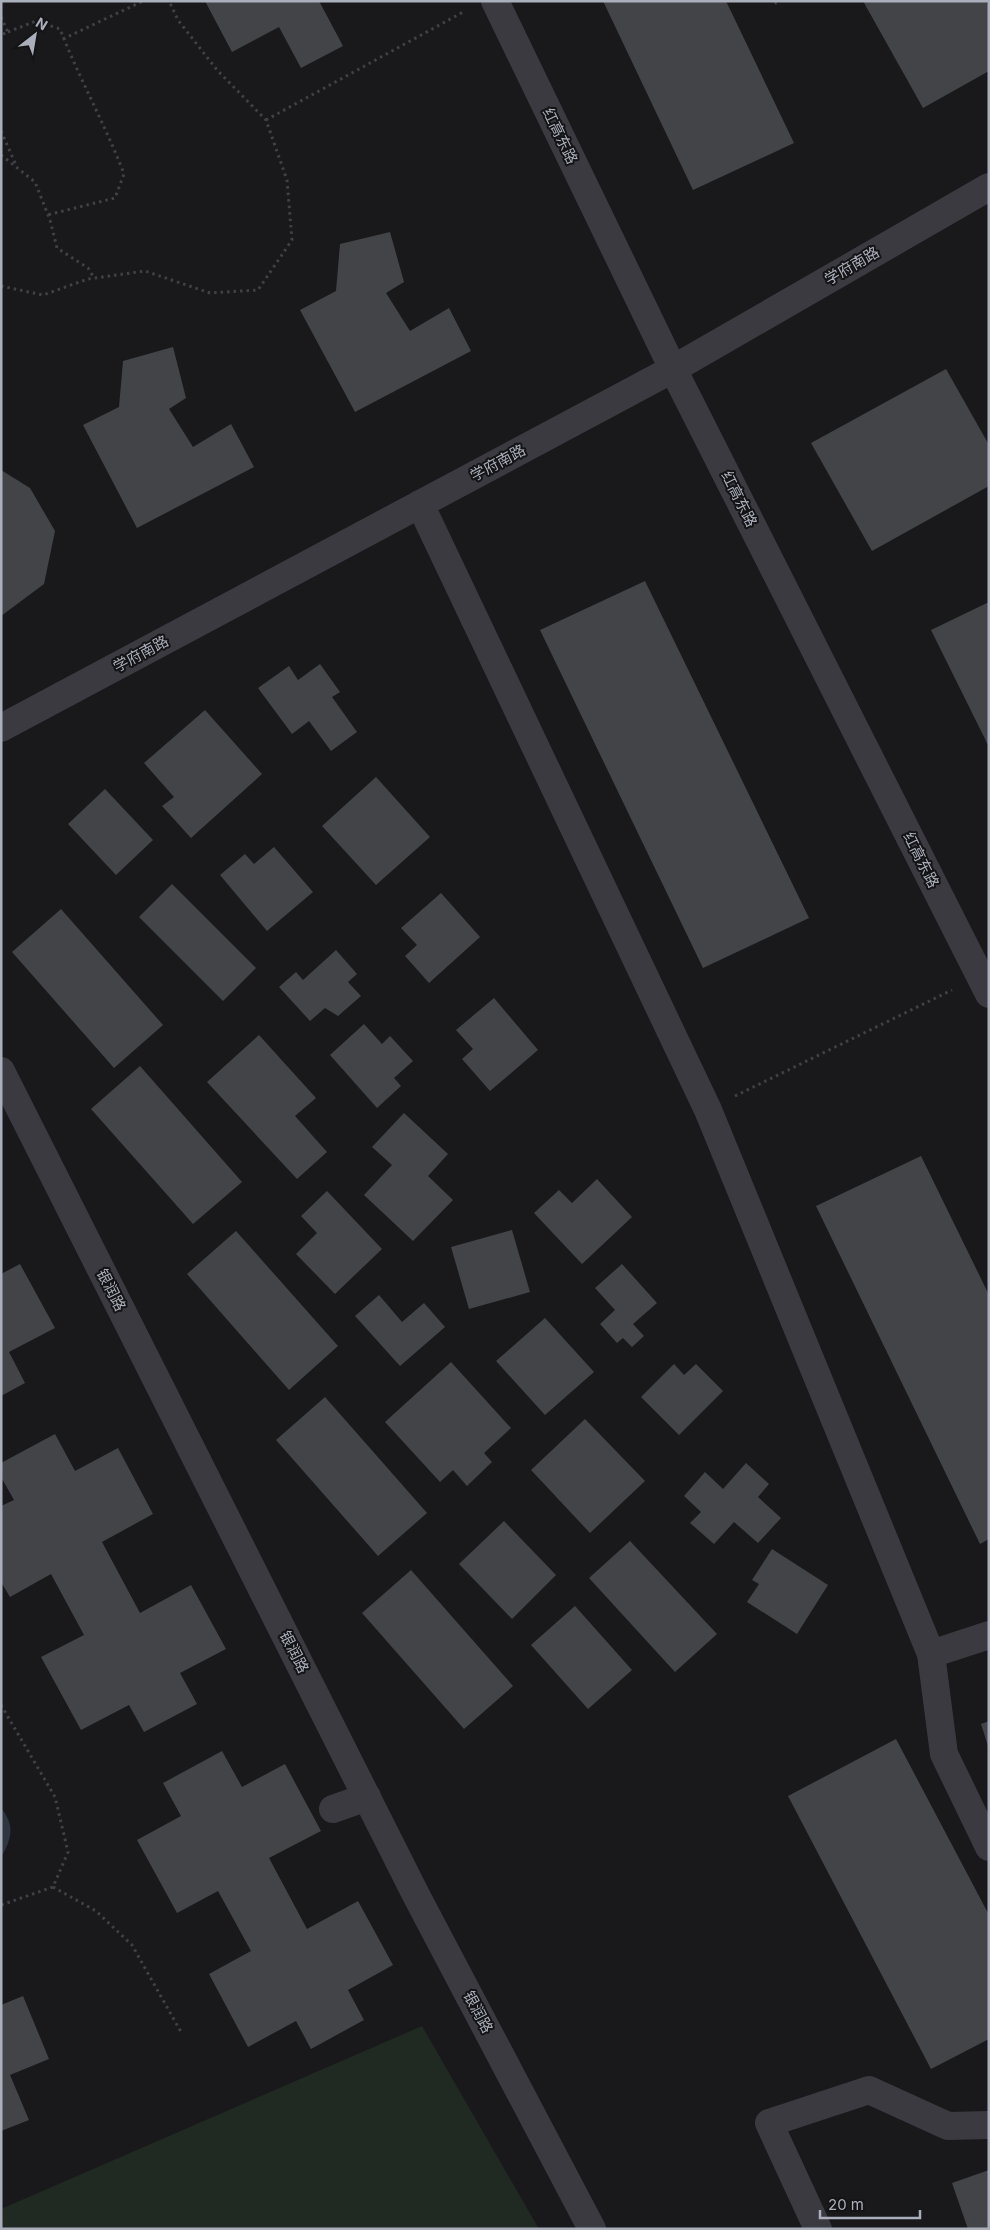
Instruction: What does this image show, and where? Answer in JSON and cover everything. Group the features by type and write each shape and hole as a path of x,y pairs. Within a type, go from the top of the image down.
{"street":[{"name":"红高东路","path":"495,1 673,369 984,985"},
{"name":"学府南路","path":"1,728 673,369 989,187"},
{"path":"420,504 708,1110 931,1654 944,1754 989,1847"},
{"name":"银润路","path":"1,1071 367,1797 592,2229"},
{"path":"931,1654 989,1635"},
{"path":"333,1810 367,1797"},
{"path":"818,2229 770,2123 869,2090 948,2126 989,2125"}],"path":[{"path":"63,39 143,1"},
{"path":"1,286 43,295 94,278 144,271 210,293 258,290 292,240 287,180 266,120 217,70 178,20 170,1"},
{"path":"775,1 776,3 779,1"},
{"path":"266,120 466,10"},
{"path":"1,17 8,32"},
{"path":"1,35 36,21 60,29 82,84 106,127 124,174 116,198 47,214"},
{"path":"1,131 16,167"},
{"path":"1,155 35,182 57,248 88,268 94,278"},
{"path":"708,1110 984,985"},
{"path":"1,1705 55,1797 68,1852 53,1887 1,1905"},
{"path":"53,1887 96,1911 132,1945 181,2032"}],"shaded area":[{"path":"1,1808 10,1826 10,1838 1,1857"},
{"path":"422,2026 539,2229 1,2229 1,2209"}],"building":[{"path":"205,1 319,1 343,46 301,68 279,27 232,52"},
{"path":"603,1 726,1 794,143 693,190"},
{"path":"863,1 986,1 989,6 989,71 923,108"},
{"path":"390,232 404,282 386,293 410,331 449,308 471,351 355,412 300,310 336,291 340,244"},
{"path":"173,347 186,398 169,409 193,447 231,424 254,467 137,528 83,425 119,407 123,361"},
{"path":"946,369 989,445 989,486 872,551 811,443"},
{"path":"1,470 30,488 55,531 44,584 1,616"},
{"path":"645,581 809,918 703,968 540,630"},
{"path":"989,602 989,747 931,630"},
{"path":"320,664 340,692 332,697 357,732 331,751 309,721 292,734 258,688 289,666 298,680"},
{"path":"205,710 262,774 191,838 162,806 174,797 144,763"},
{"path":"376,777 430,837 376,885 322,826"},
{"path":"105,789 153,840 116,875 68,824"},
{"path":"274,847 313,892 267,931 220,875 245,854 254,864"},
{"path":"172,884 256,968 223,1001 139,917"},
{"path":"441,893 480,937 429,983 405,956 417,945 401,928"},
{"path":"61,909 163,1025 114,1068 12,952"},
{"path":"336,950 357,974 348,982 361,996 338,1016 325,1008 310,1021 279,987 296,972 303,980"},
{"path":"494,998 538,1050 490,1091 462,1059 473,1049 456,1030"},
{"path":"364,1024 382,1044 390,1036 413,1061 394,1078 401,1086 377,1108 330,1055"},
{"path":"259,1035 316,1098 295,1116 327,1152 297,1179 207,1082"},
{"path":"140,1066 242,1182 193,1224 91,1109"},
{"path":"404,1113 448,1154 428,1176 453,1200 413,1241 364,1195 392,1165 372,1147"},
{"path":"921,1156 989,1295 989,1539 980,1544 816,1206"},
{"path":"597,1179 632,1217 582,1264 534,1213 559,1190 572,1203"},
{"path":"327,1191 382,1249 335,1294 296,1254 317,1233 301,1216"},
{"path":"512,1230 530,1292 469,1309 451,1247"},
{"path":"236,1231 338,1346 289,1390 187,1274"},
{"path":"20,1264 55,1328 9,1352 25,1383 1,1396 1,1274"},
{"path":"622,1264 657,1303 633,1324 644,1336 632,1347 623,1338 617,1343 600,1324 615,1310 595,1288"},
{"path":"379,1295 402,1322 424,1303 445,1327 400,1366 355,1316"},
{"path":"545,1318 594,1372 545,1415 496,1361"},
{"path":"451,1362 511,1428 484,1453 492,1462 467,1486 453,1470 440,1482 385,1422"},
{"path":"674,1364 684,1375 696,1364 723,1391 679,1435 641,1397"},
{"path":"325,1397 427,1513 378,1556 276,1440"},
{"path":"585,1419 645,1481 590,1533 531,1470"},
{"path":"55,1434 75,1471 118,1448 153,1514 102,1542 140,1613 191,1585 226,1649 180,1673 197,1704 144,1732 129,1705 81,1730 41,1657 84,1635 51,1574 10,1597 1,1582 1,1506 14,1500 1,1477 1,1463"},
{"path":"746,1463 769,1484 758,1497 781,1518 758,1543 734,1522 714,1544 690,1523 701,1512 684,1496 705,1472 723,1489"},
{"path":"504,1521 556,1575 512,1619 459,1564"},
{"path":"630,1541 717,1634 675,1672 589,1578"},
{"path":"772,1549 828,1585 797,1634 747,1602 759,1584 752,1580"},
{"path":"411,1570 513,1686 464,1729 362,1613"},
{"path":"575,1606 632,1670 588,1709 531,1645"},
{"path":"989,1721 989,1746 988,1746 981,1724"},
{"path":"896,1739 989,1915 989,2039 931,2069 788,1796"},
{"path":"222,1751 242,1787 285,1764 321,1831 269,1858 307,1929 358,1901 393,1965 348,1990 364,2020 311,2049 296,2021 248,2047 209,1974 251,1951 218,1891 177,1913 137,1840 181,1816 163,1783"},
{"path":"23,1996 49,2059 10,2075 29,2120 1,2131 1,2005"},
{"path":"989,2170 989,2229 968,2229 952,2183"}]}
